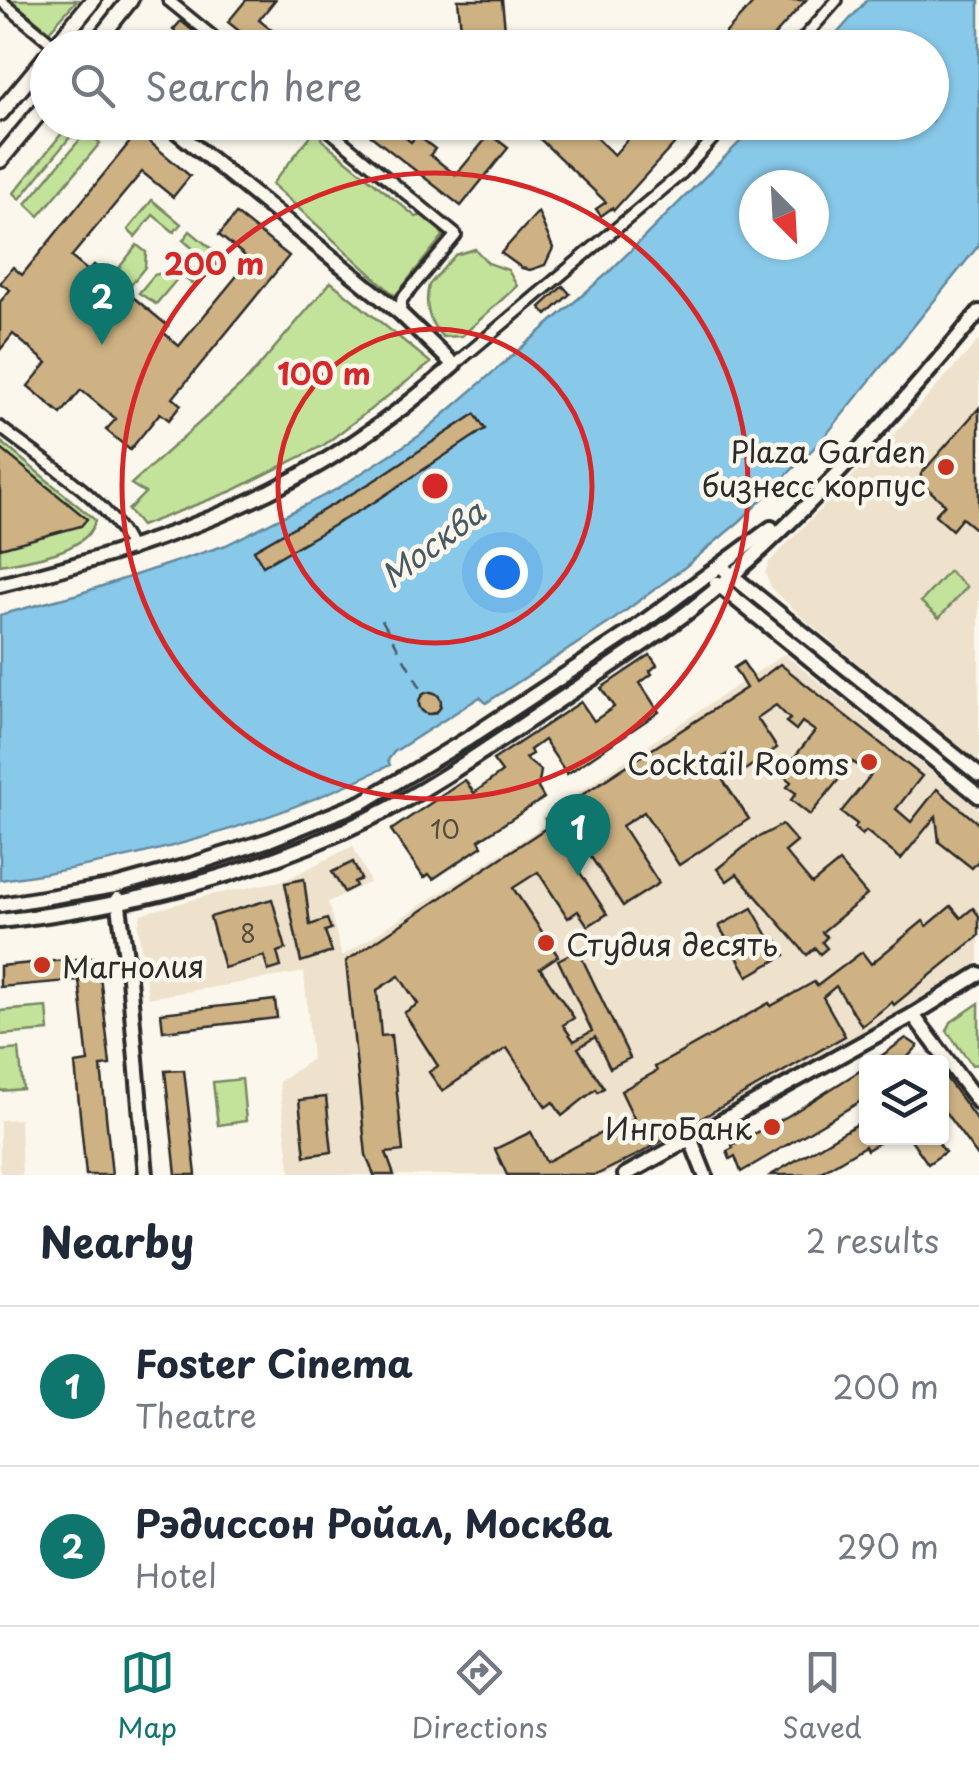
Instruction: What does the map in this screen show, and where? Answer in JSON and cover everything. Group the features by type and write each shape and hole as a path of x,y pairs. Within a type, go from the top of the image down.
{"main road":[{"path":"68,30 92,0"},
{"path":"106,30 130,0"},
{"path":"0,113 30,76"},
{"path":"0,160 30,123"},
{"path":"0,585 131,550 196,527 326,464 395,416 454,366 400,312 187,140"},
{"path":"0,921 119,903 276,857 373,817 479,754 641,645 731,576 867,442 979,312"},
{"path":"0,906 115,886 269,840 363,802 485,728 645,621 806,503"},
{"path":"719,565 979,775"},
{"path":"706,576 979,796"},
{"path":"115,886 146,1175"},
{"path":"625,1175 979,974"},
{"path":"912,1015 979,1104"},
{"path":"691,1140 705,1175"}],"street":[{"path":"0,0 32,30"},
{"path":"168,0 205,30"},
{"path":"811,30 837,0"},
{"path":"341,140 456,235 402,299 400,312"},
{"path":"454,366 682,173 712,140"},
{"path":"0,427 108,514 118,524 131,550"}],"shaded area":[{"path":"979,340 979,764 802,617 772,589 765,573 769,562"},
{"path":"784,654 979,809 979,962 655,1150 605,1175 291,1175 279,1082 312,1059 304,972 148,998 138,926 141,914 285,880 353,846 370,882 328,902 342,956 545,825 541,817"},
{"path":"20,1119 22,1175 0,1175 0,1120"}],"green space":[{"path":"11,0 77,0 48,30"},
{"path":"57,140 68,140 20,199 14,193"},
{"path":"79,140 100,143 39,216 26,204"},
{"path":"307,140 322,140 416,217 424,215 438,226 443,236 395,296 272,184"},
{"path":"152,200 181,224 174,232 153,215 135,237 128,230"},
{"path":"190,231 220,256 195,286 186,279 204,258 183,240"},
{"path":"137,245 146,252 145,267 130,286 115,273"},
{"path":"475,249 488,263 508,270 517,286 462,336 443,337 429,314 429,285 455,255"},
{"path":"169,271 178,278 156,304 139,293 154,275"},
{"path":"331,282 431,363 324,445 232,491 141,526 128,510 145,493 131,484 247,380"},
{"path":"0,441 95,520 82,540 56,553 0,565"},
{"path":"949,571 967,587 939,618 921,602"},
{"path":"979,1003 979,1064 972,1065 947,1031 951,1022"},
{"path":"47,1007 49,1031 0,1035 0,1011"},
{"path":"19,1049 23,1089 0,1091 0,1051"},
{"path":"242,1079 246,1121 218,1125 213,1082"}],"water":[{"name":"Москва","path":"867,0 979,0 979,245 822,440 740,521 609,623 486,703 480,697 394,752 388,760 390,765 297,806 200,838 101,863 0,880 0,615 78,594 226,545 337,489 419,436 608,273 742,140 949,140 949,30 840,30"}],"building":[{"path":"246,0 275,0 259,20 272,30 238,30 228,22"},
{"path":"458,0 502,0 505,30 461,30"},
{"path":"756,0 806,0 779,30 728,30"},
{"path":"181,21 192,30 173,30"},
{"path":"132,140 147,140 190,176 173,197 142,172 71,257 88,271 94,265 111,279 168,326 163,332 179,346 250,260 219,235 236,214 289,256 173,398 181,405 169,420 160,413 130,450 106,430 116,419 81,390 61,414 28,386 47,363 13,334 0,350 0,302 10,290 0,283 13,267 22,275"},
{"path":"376,140 423,140 435,149 430,155 456,175 485,140 498,140 508,148 461,206"},
{"path":"541,140 599,140 614,155 627,140 678,140 614,210 601,216 596,209 606,202"},
{"path":"538,212 553,248 545,265 530,270 501,253"},
{"path":"563,286 570,294 547,315 540,307"},
{"name":"Plaza Garden бизнесс корпус","path":"979,408 979,532 962,518 952,530 935,515 945,504 920,482 921,474"},
{"path":"475,414 485,429 376,501 263,566 254,550 372,482"},
{"path":"0,448 87,519 81,526 0,548"},
{"path":"650,655 657,665 640,683 659,712 567,774 544,740 525,758 541,771 538,788 544,798 479,840 482,846 433,879 429,874 424,878 391,830 465,780 474,793 502,772 493,760 581,702 594,721 614,707 601,688"},
{"path":"743,662 756,682 780,664 922,776 896,809 911,822 937,789 979,824 979,860 972,868 939,842 936,816 901,859 866,831 862,835 854,828 857,824 841,812 871,775 853,762 810,815 791,800 796,793 787,787 791,782 781,774 815,731 802,722 796,730 776,705 757,718 777,748 742,772 729,753 712,764 749,819 679,865 644,812 622,826 659,883 623,906 578,837 566,845 566,851 607,914 588,926 578,911 568,918 538,872 513,888 558,956 540,968 574,1018 563,1025 574,1041 592,1031 558,960 578,950 630,1058 610,1068 595,1037 578,1048 604,1088 598,1092 596,1089 562,1116 553,1102 546,1107 507,1048 442,1091 429,1072 438,1066 404,1013 418,1004 399,976 377,990 381,1036 391,1035 403,1151 386,1153 394,1175 374,1175 366,1155 346,961 549,826 545,819 746,688 734,668"},
{"path":"430,692 438,695 438,711 430,714 422,711 419,703 422,695"},
{"path":"782,825 797,842 785,852 812,884 839,862 867,895 822,932 827,937 822,942 827,948 820,954 815,948 807,955 737,874 727,881 717,869 753,840"},
{"path":"353,862 361,879 344,892 332,872"},
{"path":"304,879 310,925 327,919 331,929 325,931 332,952 301,962 285,883"},
{"path":"272,899 286,949 277,952 281,967 268,971 264,956 224,968 210,917"},
{"path":"951,906 961,918 973,908 979,916 979,936 862,1026 836,986 823,997 845,1036 596,1175 507,1175 495,1149 531,1132 546,1162 627,1122 634,1118 621,1091 657,1071 655,1067 769,1003 771,1006 814,982 817,986 862,952 871,964 923,921 927,926"},
{"path":"752,908 772,943 777,940 785,955 748,976 719,926"},
{"path":"98,957 110,1065 101,1066 112,1175 86,1175 75,1064 88,1062 79,980 0,987 0,966"},
{"path":"275,1000 277,1018 163,1031 161,1013"},
{"path":"906,1038 918,1046 910,1055 883,1055"},
{"path":"184,1070 196,1175 176,1175 165,1071"},
{"path":"859,1071 859,1102 741,1172 735,1156 730,1159 727,1151 732,1145"},
{"path":"949,1082 979,1123 979,1158 949,1117"},
{"path":"326,1097 332,1152 305,1156 299,1100"},
{"path":"859,1123 859,1145 875,1145 867,1150 865,1146 816,1175 771,1175"},
{"path":"915,1145 940,1145 945,1152 928,1164"}],"ferry route":[{"path":"382,620 424,694"}],"place":[{"name":"Рэдиссон Ройал, Москва","path":"102,345"},
{"name":"Plaza Garden бизнесс корпус","path":"946,467"},
{"name":"Cocktail Rooms","path":"869,762"},
{"name":"Foster Cinema","path":"578,876"},
{"name":"Студия десять","path":"546,943"},
{"name":"Магнолия","path":"42,965"},
{"name":"ИнгоБанк","path":"772,1127"}]}
